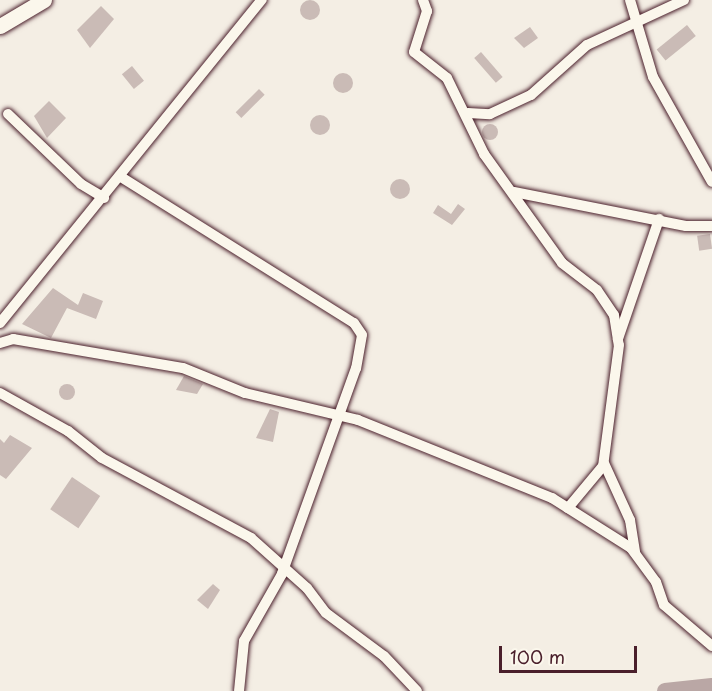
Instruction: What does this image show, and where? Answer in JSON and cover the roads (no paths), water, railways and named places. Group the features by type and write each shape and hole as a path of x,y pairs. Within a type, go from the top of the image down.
{"highway":[{"path":"0,26 44,0"}],"street":[{"path":"0,322 104,198 262,0"},
{"path":"423,0 427,11 414,52 447,78 468,113 484,154 514,192 562,263 609,305 618,339"},
{"path":"630,0 653,77 712,182"},
{"path":"468,113 490,114 531,95 587,45 637,26 684,0"},
{"path":"8,114 81,184 104,198"},
{"path":"121,177 358,327 363,344 283,566 244,641 239,691"},
{"path":"514,192 659,219 712,226"},
{"path":"659,219 618,339 604,463 630,520 635,553 664,605 712,646"},
{"path":"0,343 13,339 177,366 237,390 337,415 406,437 568,508 635,553"},
{"path":"0,393 68,431 102,458 251,538 283,566 326,613 384,656 417,691"},
{"path":"568,508 604,463"}],"waterway":[{"path":"665,691 712,686"}]}
